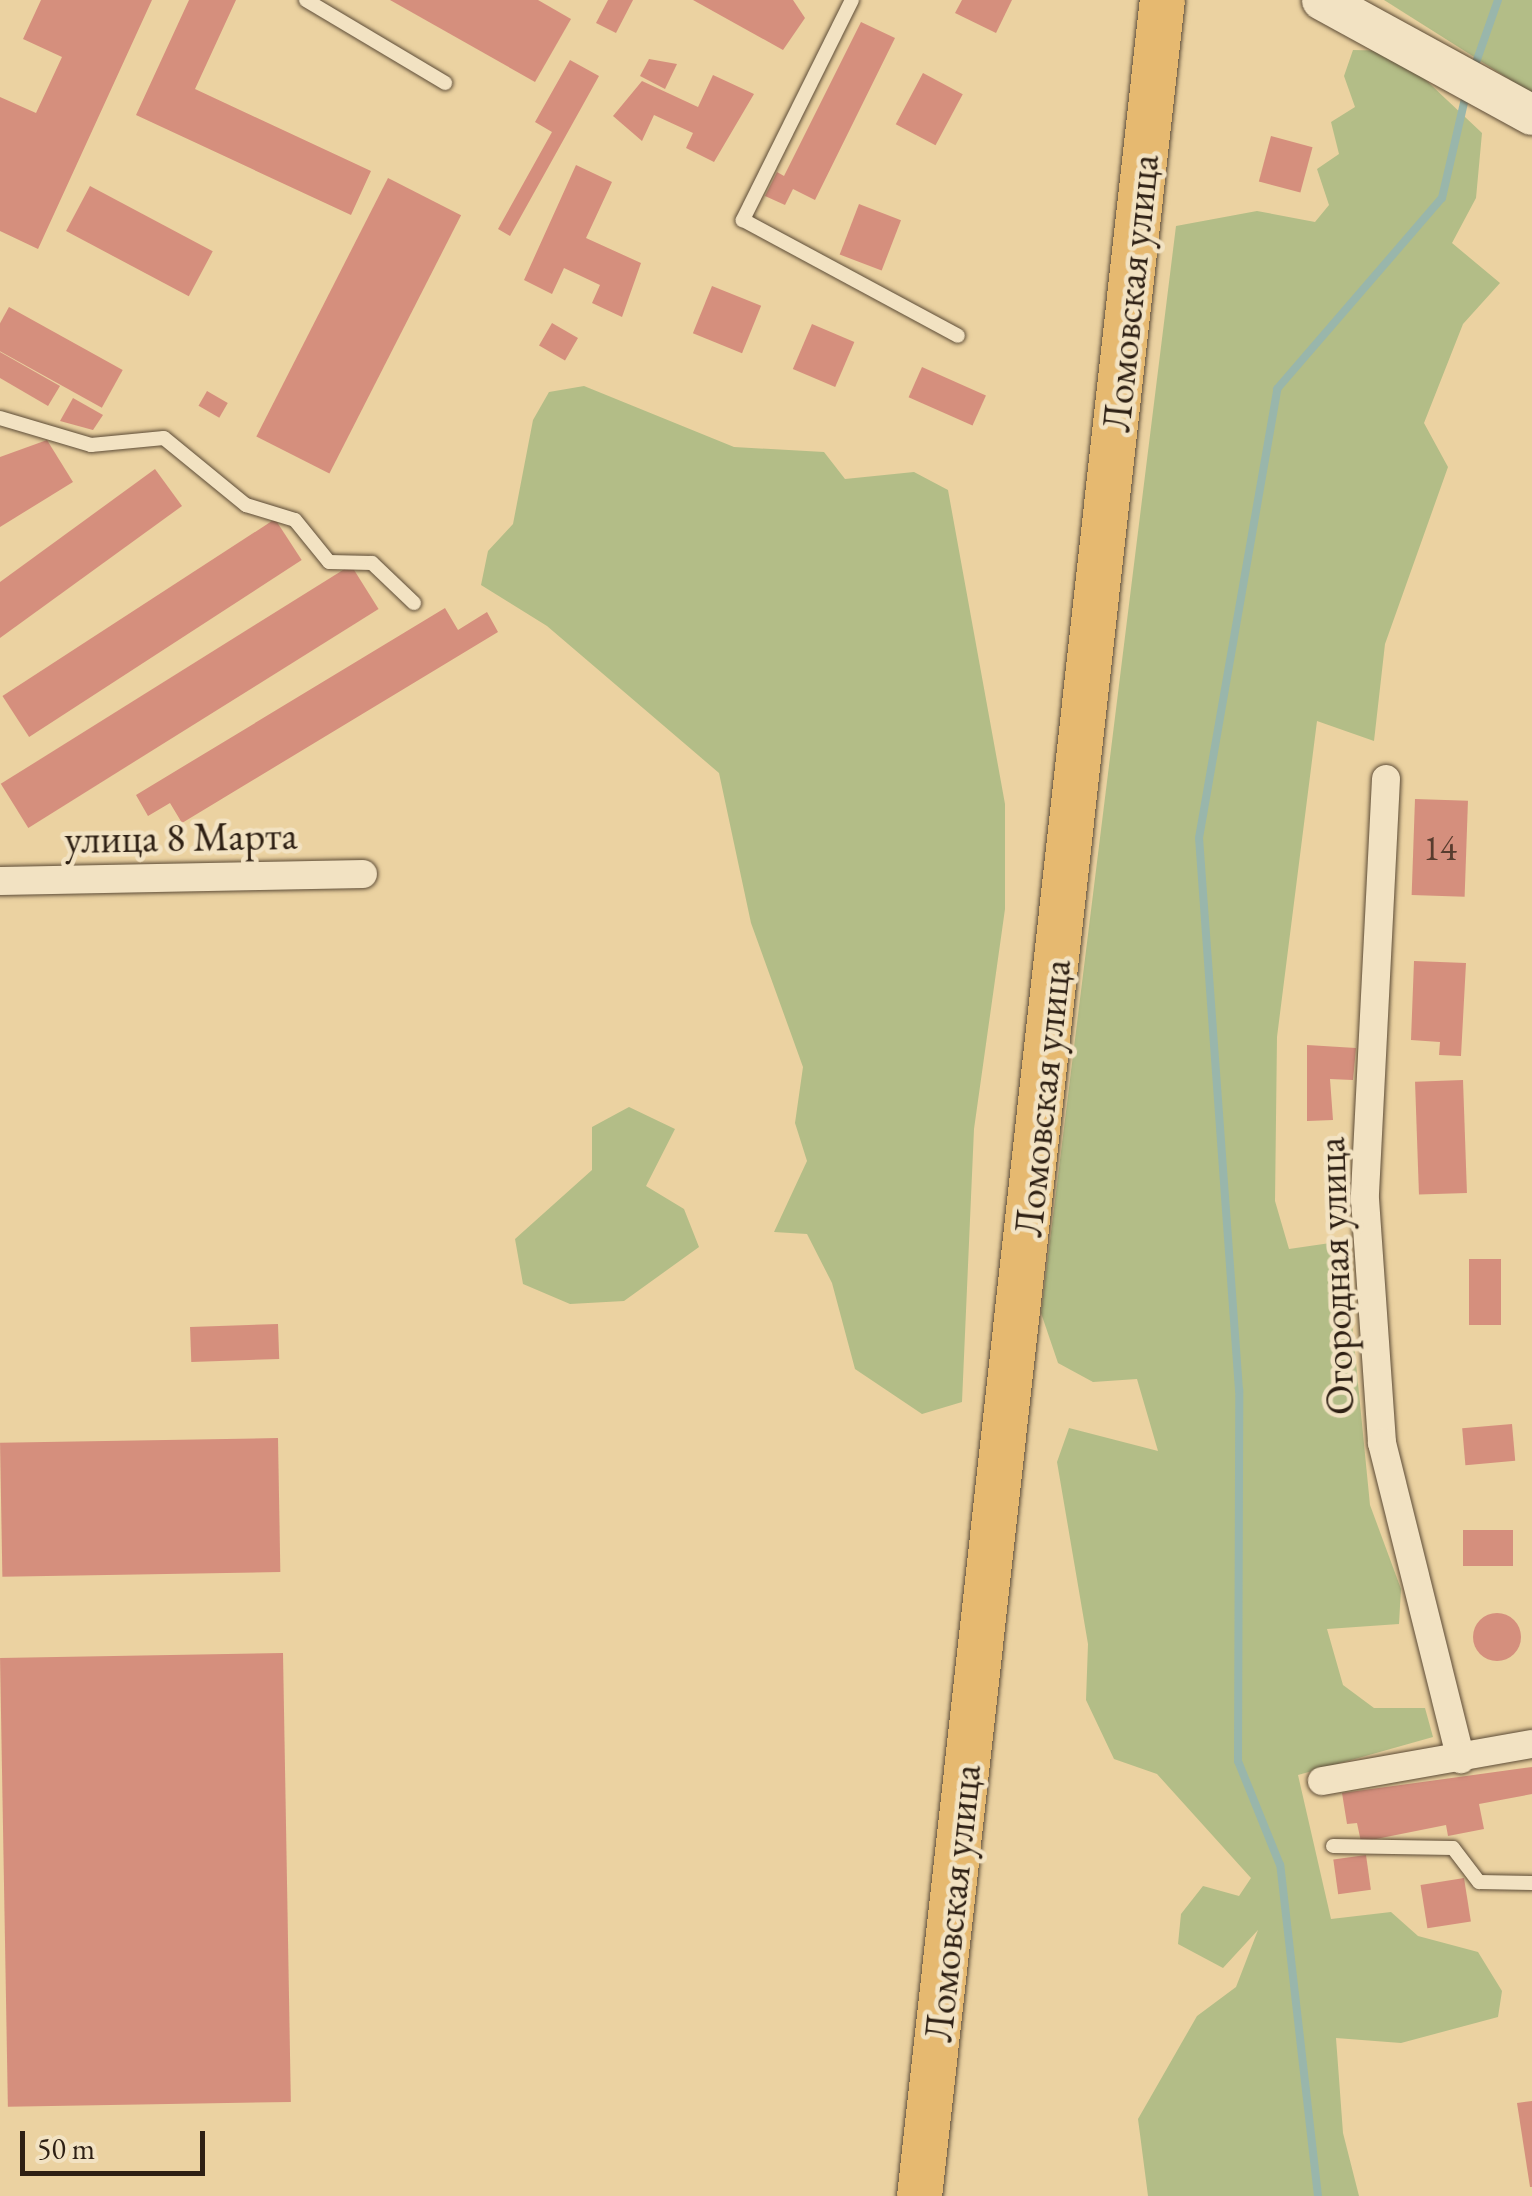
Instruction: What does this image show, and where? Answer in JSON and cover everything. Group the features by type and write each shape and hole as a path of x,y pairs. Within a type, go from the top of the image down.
{"main road":[{"name":"Ломовская улица","path":"919,2196 1162,0"},
{"path":"1322,0 1532,116"}],"street":[{"name":"Огородная улица","path":"1386,779 1366,1199 1382,1443 1461,1759"},
{"name":"улица 8 Марта","path":"0,881 363,874"},
{"path":"1322,1781 1532,1744"}],"lane":[{"path":"306,0 444,83"},
{"path":"852,0 742,220 958,336"},
{"path":"0,418 90,444 164,438 246,505 295,520 330,562 372,563 414,603"},
{"path":"1333,1846 1454,1848 1479,1882 1532,1885"}],"green space":[{"path":"1384,0 1532,0 1532,93 1528,91"},
{"path":"1353,50 1395,51 1482,133 1476,198 1452,243 1500,283 1463,324 1424,423 1448,467 1385,644 1374,741 1317,721 1277,1037 1275,1201 1289,1249 1344,1241 1370,1505 1401,1589 1399,1624 1327,1629 1343,1685 1374,1708 1425,1708 1433,1737 1298,1775 1331,1919 1391,1912 1418,1936 1478,1952 1502,1991 1498,2017 1401,2043 1336,2038 1343,2133 1359,2196 1148,2196 1138,2119 1197,2016 1236,1987 1258,1930 1223,1968 1178,1944 1181,1914 1203,1886 1239,1896 1251,1878 1157,1774 1114,1759 1086,1700 1088,1644 1057,1462 1069,1428 1158,1451 1137,1379 1093,1382 1058,1363 1041,1313 1176,226 1257,211 1315,222 1329,205 1317,169 1339,154 1331,122 1355,107 1344,76"},
{"path":"584,386 734,447 824,452 845,479 914,472 948,490 1005,804 1005,909 974,1129 962,1402 922,1414 855,1369 832,1283 807,1234 774,1232 807,1161 795,1123 803,1067 751,923 719,773 547,626 481,585 488,551 513,524 533,420 549,392"},
{"path":"629,1107 675,1129 646,1186 684,1209 699,1247 624,1301 570,1304 523,1284 515,1239 592,1170 592,1127"}],"building":[{"path":"41,0 152,0 38,249 0,231 0,97 36,113 62,57 23,39"},
{"path":"189,0 236,0 195,89 371,171 351,215 136,115"},
{"path":"390,0 538,0 571,19 535,82"},
{"path":"608,0 633,0 616,33 596,23"},
{"path":"693,0 793,0 805,18 783,50"},
{"path":"962,0 1012,0 996,33 955,13"},
{"path":"861,22 895,38 815,200 793,189 785,205 765,196 777,172 784,176"},
{"path":"649,59 677,64 665,89 640,76"},
{"path":"570,60 599,76 510,236 498,229 552,132 535,122"},
{"path":"923,73 963,94 936,145 896,124"},
{"path":"713,75 754,94 714,162 686,148 693,133 654,115 642,141 613,116 642,81 698,107"},
{"path":"1271,136 1313,147 1300,193 1259,181"},
{"path":"576,165 612,182 586,238 641,263 622,317 592,303 600,285 564,268 552,294 524,280"},
{"path":"388,178 461,215 329,474 256,436"},
{"path":"90,186 213,251 189,296 66,231"},
{"path":"859,204 901,220 882,271 840,254"},
{"path":"712,286 761,306 742,353 693,333"},
{"path":"9,307 123,370 102,408 0,351 0,323"},
{"path":"552,323 578,338 565,361 539,346"},
{"path":"812,324 854,342 835,387 793,369"},
{"path":"0,352 60,386 48,406 0,378"},
{"path":"922,367 986,395 973,426 909,397"},
{"path":"207,391 228,403 219,418 198,406"},
{"path":"73,398 103,415 93,430 60,421"},
{"path":"47,440 73,482 0,527 0,457"},
{"path":"155,469 182,506 0,638 0,582"},
{"path":"275,519 302,560 29,737 2,696"},
{"path":"351,565 379,609 28,828 1,784"},
{"path":"445,608 458,630 487,612 498,632 182,823 170,803 148,816 136,795"},
{"path":"1415,799 1468,801 1465,897 1412,895"},
{"path":"1414,961 1466,963 1461,1056 1439,1055 1440,1042 1411,1040"},
{"path":"1307,1045 1356,1048 1353,1080 1330,1079 1333,1120 1307,1121"},
{"path":"1463,1080 1467,1193 1419,1195 1415,1082"},
{"path":"1469,1259 1501,1259 1501,1325 1469,1325"},
{"path":"278,1324 279,1359 191,1362 190,1327"},
{"path":"1512,1424 1515,1461 1465,1465 1462,1428"},
{"path":"278,1438 280,1572 2,1577 0,1443"},
{"path":"1463,1530 1513,1530 1513,1566 1463,1566"},
{"path":"1497,1613 1514,1620 1521,1637 1514,1654 1497,1661 1480,1654 1473,1637 1480,1620"},
{"path":"283,1653 291,2102 8,2107 0,1658"},
{"path":"1532,1767 1532,1794 1479,1804 1484,1829 1448,1836 1446,1825 1361,1842 1357,1823 1347,1824 1342,1793"},
{"path":"1366,1855 1371,1890 1338,1894 1333,1860"},
{"path":"1464,1878 1471,1921 1427,1928 1421,1885"},
{"path":"1532,2101 1532,2187 1530,2187 1517,2103"}],"waterway":[{"path":"1473,71 1498,0"},
{"path":"1318,2196 1280,1865 1238,1761 1239,1390 1199,838 1277,389 1442,198 1466,94"}]}
